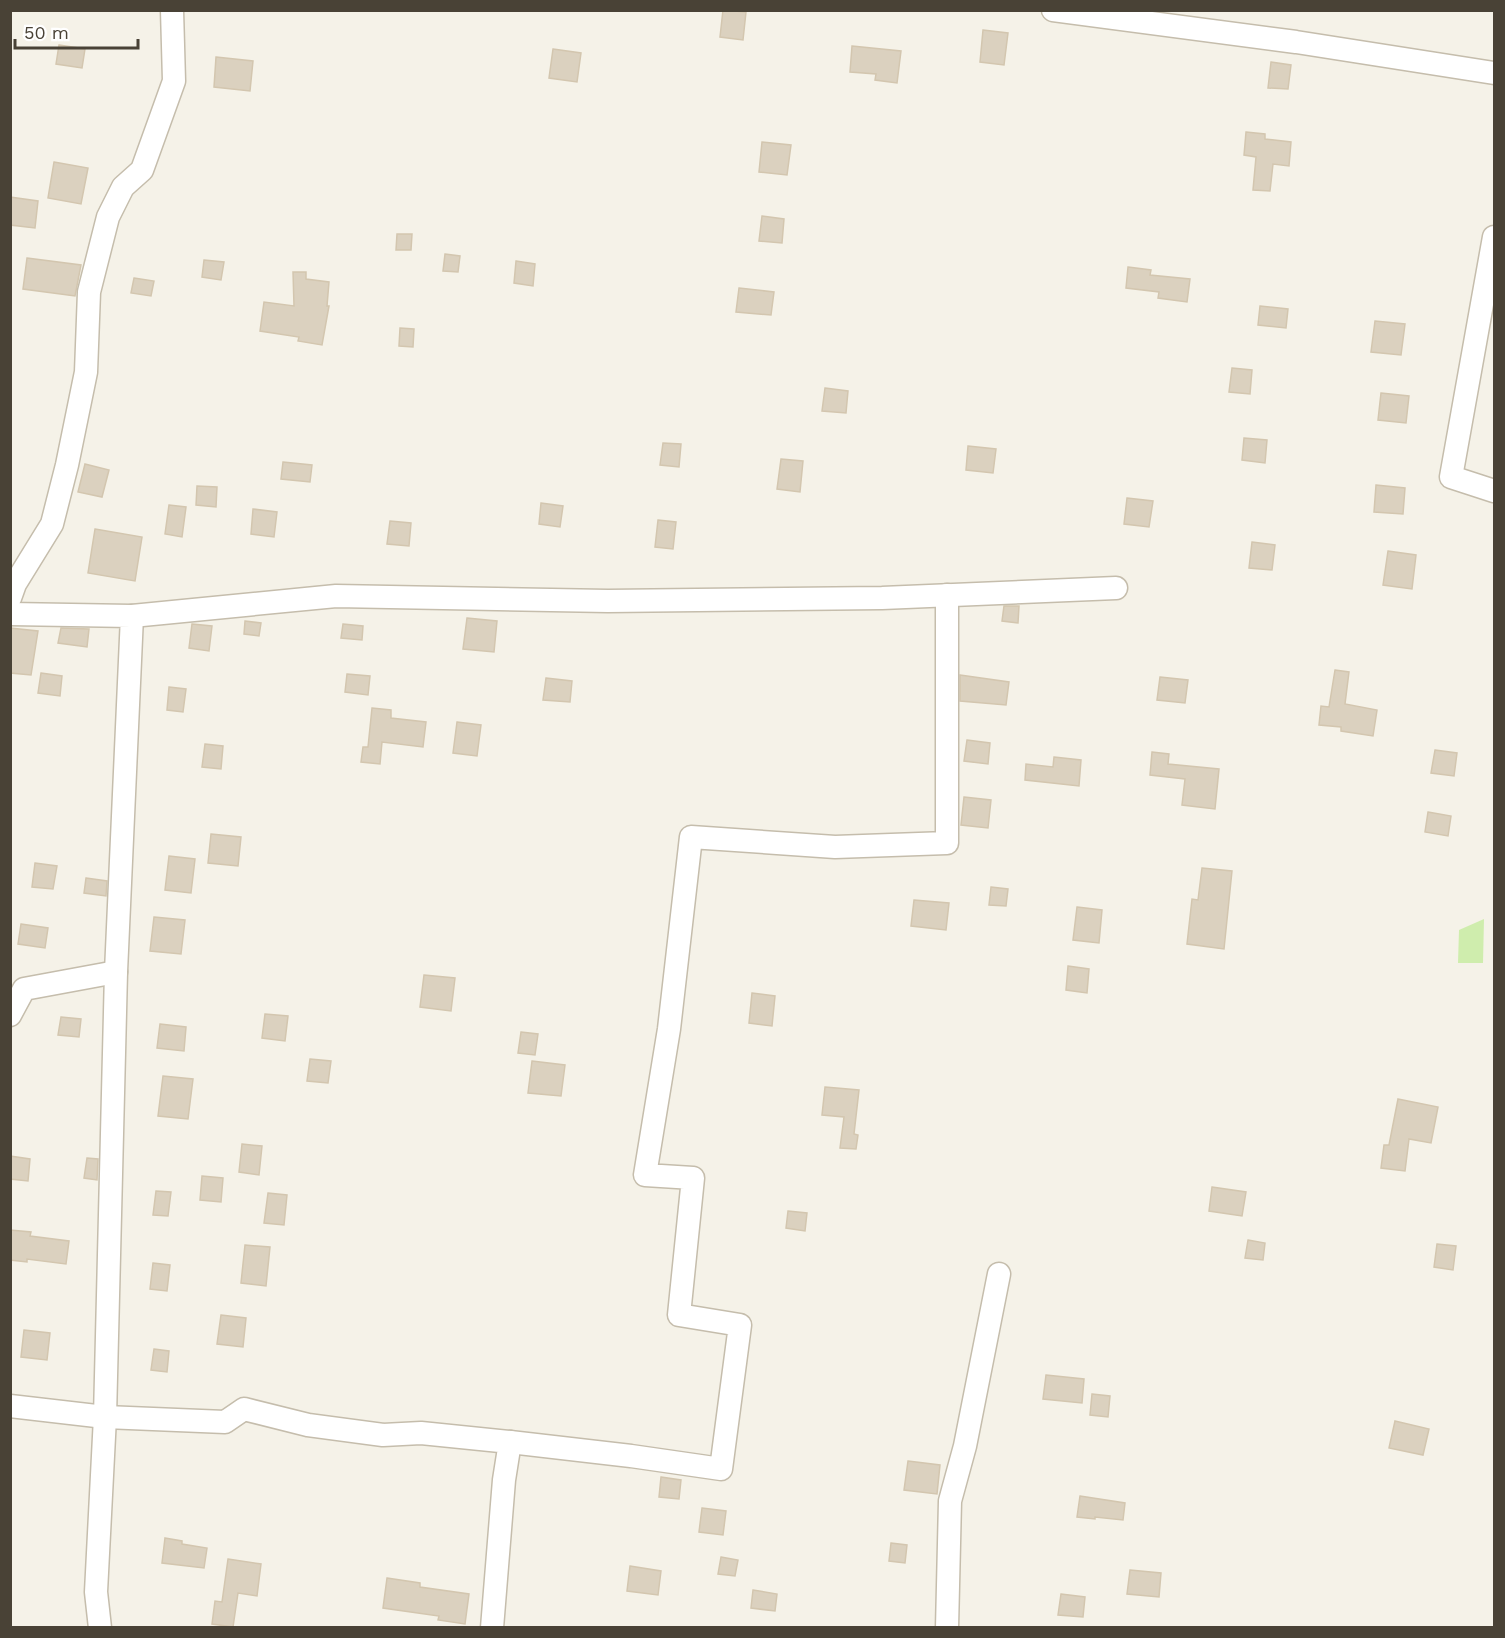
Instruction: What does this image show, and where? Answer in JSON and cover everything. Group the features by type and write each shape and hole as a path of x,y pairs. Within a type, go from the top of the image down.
{"street":[{"path":"10,598 15,584 52,524 86,372 89,292 108,217 123,188 142,170 174,81 172,10"},
{"path":"1053,10 1296,42 1494,73"},
{"path":"1494,237 1451,477 1494,491"},
{"path":"10,614 132,616 336,596 608,601 882,598 1116,588"},
{"path":"10,1406 105,1417 225,1422 244,1409 308,1425 383,1435 421,1433 631,1456 721,1469 740,1325 679,1315 693,1178 645,1175 669,1029 691,837 835,847 947,843 947,595"},
{"path":"100,1628 96,1592 105,1417 116,972 132,616"},
{"path":"10,1015 24,989 116,972"},
{"path":"947,1628 950,1501 965,1446 999,1274"},
{"path":"492,1628 504,1480 510,1442"}],"green space":[{"path":"1484,919 1483,963 1458,963 1459,930"}],"building":[{"path":"723,10 746,12 743,40 720,37"},
{"path":"983,30 1008,33 1004,65 980,62"},
{"path":"59,45 85,49 82,68 56,64"},
{"path":"852,46 901,51 897,83 875,80 876,74 850,72"},
{"path":"553,49 581,53 577,82 549,78"},
{"path":"216,57 253,61 250,91 214,87"},
{"path":"1271,62 1291,65 1288,89 1268,88"},
{"path":"1246,132 1265,134 1265,139 1291,142 1289,166 1273,164 1270,191 1253,190 1256,157 1244,155"},
{"path":"762,142 791,145 787,175 759,172"},
{"path":"54,162 88,168 81,204 48,198"},
{"path":"10,197 38,201 35,228 10,225"},
{"path":"762,216 784,219 782,243 759,241"},
{"path":"397,234 412,234 411,250 396,250"},
{"path":"445,254 460,256 458,272 443,271"},
{"path":"27,258 81,265 75,296 23,289"},
{"path":"204,260 224,262 221,280 202,277"},
{"path":"516,261 535,264 533,286 514,283"},
{"path":"1128,267 1151,270 1150,275 1190,279 1187,302 1158,298 1159,292 1126,288"},
{"path":"293,272 306,272 306,279 329,282 327,306 329,306 322,345 298,341 299,337 260,331 264,302 294,306"},
{"path":"134,278 154,281 151,296 131,293"},
{"path":"739,288 774,292 771,315 736,312"},
{"path":"1260,306 1288,309 1286,328 1258,325"},
{"path":"1375,321 1405,324 1401,355 1371,352"},
{"path":"400,328 414,329 413,347 399,346"},
{"path":"1232,368 1252,370 1250,394 1229,392"},
{"path":"825,388 848,391 846,413 822,411"},
{"path":"1381,393 1409,396 1406,423 1378,420"},
{"path":"1244,438 1267,440 1265,463 1242,460"},
{"path":"663,443 681,444 679,467 660,465"},
{"path":"968,446 996,449 993,473 966,470"},
{"path":"781,459 803,461 800,492 777,489"},
{"path":"283,462 312,465 310,482 281,479"},
{"path":"85,464 109,470 102,497 78,492"},
{"path":"1376,485 1405,488 1403,514 1374,512"},
{"path":"197,486 217,487 216,507 196,505"},
{"path":"1127,498 1153,501 1149,527 1124,524"},
{"path":"541,503 563,506 560,527 539,524"},
{"path":"169,505 186,507 182,537 165,534"},
{"path":"253,509 277,512 274,537 251,534"},
{"path":"658,520 676,522 673,549 655,547"},
{"path":"390,521 411,523 409,546 387,544"},
{"path":"95,529 142,537 135,581 88,573"},
{"path":"1252,542 1275,545 1272,570 1249,568"},
{"path":"1388,551 1416,555 1412,589 1383,585"},
{"path":"1004,606 1019,606 1018,623 1002,621"},
{"path":"467,618 497,621 494,652 463,649"},
{"path":"245,621 261,623 259,636 244,634"},
{"path":"192,624 212,626 209,651 189,648"},
{"path":"343,624 363,626 362,640 341,638"},
{"path":"10,628 38,631 31,675 10,673"},
{"path":"61,628 89,629 87,647 58,643"},
{"path":"1335,670 1349,672 1345,704 1377,710 1373,736 1341,731 1341,727 1319,725 1321,706 1329,707"},
{"path":"41,673 62,676 60,696 38,693"},
{"path":"347,674 370,676 368,695 345,692"},
{"path":"960,675 1009,682 1006,705 960,701"},
{"path":"1160,677 1188,680 1185,703 1157,700"},
{"path":"546,678 572,681 570,702 543,700"},
{"path":"169,687 186,689 183,712 167,710"},
{"path":"372,708 391,710 391,718 426,722 423,747 382,742 380,764 361,762 363,747 368,747"},
{"path":"457,722 481,725 477,756 453,753"},
{"path":"967,740 990,743 988,764 964,761"},
{"path":"205,744 223,746 221,769 202,767"},
{"path":"1435,750 1457,753 1454,776 1431,773"},
{"path":"1152,752 1169,754 1168,764 1219,769 1215,809 1182,805 1185,779 1150,775"},
{"path":"1054,757 1081,760 1079,786 1025,780 1026,764 1053,767"},
{"path":"964,797 991,800 988,828 961,825"},
{"path":"1428,812 1451,816 1448,836 1425,832"},
{"path":"211,834 241,837 238,866 208,863"},
{"path":"169,856 195,859 191,893 165,890"},
{"path":"35,863 57,866 53,889 32,887"},
{"path":"1202,868 1232,871 1224,949 1187,944 1192,899 1198,900"},
{"path":"86,878 107,881 106,896 84,893"},
{"path":"991,887 1008,889 1006,906 989,905"},
{"path":"914,900 949,903 946,930 911,926"},
{"path":"1077,907 1102,910 1099,943 1073,940"},
{"path":"154,917 185,920 181,954 150,951"},
{"path":"21,924 48,928 45,948 18,944"},
{"path":"1068,966 1089,969 1087,993 1066,990"},
{"path":"424,975 455,978 451,1011 420,1007"},
{"path":"752,993 775,996 772,1026 749,1023"},
{"path":"265,1014 288,1016 285,1041 262,1038"},
{"path":"61,1017 81,1019 79,1037 58,1035"},
{"path":"160,1024 186,1027 184,1051 157,1048"},
{"path":"521,1032 538,1034 535,1055 518,1053"},
{"path":"310,1059 331,1061 328,1083 307,1081"},
{"path":"532,1061 565,1065 561,1096 528,1093"},
{"path":"163,1076 193,1079 188,1119 158,1116"},
{"path":"825,1087 859,1090 854,1134 858,1135 856,1149 840,1148 844,1117 822,1115"},
{"path":"1398,1099 1438,1107 1431,1143 1409,1139 1405,1171 1381,1168 1384,1145 1389,1145"},
{"path":"242,1144 262,1146 259,1175 239,1172"},
{"path":"10,1156 30,1159 28,1181 10,1179"},
{"path":"87,1158 98,1159 97,1180 84,1178"},
{"path":"202,1176 223,1178 221,1202 200,1200"},
{"path":"1212,1187 1246,1192 1242,1216 1209,1211"},
{"path":"156,1191 171,1192 168,1216 153,1215"},
{"path":"268,1193 287,1195 284,1225 264,1223"},
{"path":"788,1211 807,1213 805,1231 786,1228"},
{"path":"10,1230 31,1232 30,1236 69,1241 66,1264 27,1259 27,1262 10,1260"},
{"path":"1248,1240 1265,1243 1263,1260 1245,1258"},
{"path":"1437,1244 1456,1246 1453,1270 1434,1267"},
{"path":"245,1245 270,1247 266,1286 241,1283"},
{"path":"153,1263 170,1265 167,1291 150,1289"},
{"path":"221,1315 246,1318 243,1347 217,1344"},
{"path":"24,1330 50,1333 47,1360 21,1357"},
{"path":"154,1349 169,1351 167,1372 151,1370"},
{"path":"1046,1375 1084,1379 1082,1403 1043,1399"},
{"path":"1092,1394 1110,1396 1108,1417 1090,1415"},
{"path":"1395,1421 1429,1429 1423,1455 1389,1448"},
{"path":"908,1461 940,1465 937,1494 904,1490"},
{"path":"661,1477 681,1480 679,1499 659,1497"},
{"path":"1080,1496 1125,1503 1123,1520 1077,1517"},
{"path":"702,1508 726,1511 723,1535 699,1532"},
{"path":"165,1538 182,1541 182,1544 207,1548 204,1568 162,1563"},
{"path":"891,1543 907,1545 905,1563 889,1561"},
{"path":"721,1557 738,1560 735,1576 718,1574"},
{"path":"228,1559 261,1564 257,1596 238,1593 233,1627 212,1624 215,1601 222,1602"},
{"path":"630,1566 661,1571 658,1595 627,1591"},
{"path":"1130,1570 1161,1573 1159,1597 1127,1594"},
{"path":"387,1578 420,1583 420,1587 469,1594 465,1624 438,1620 439,1616 383,1608"},
{"path":"753,1590 777,1594 775,1611 751,1608"},
{"path":"1061,1594 1085,1597 1083,1617 1058,1615"}]}
